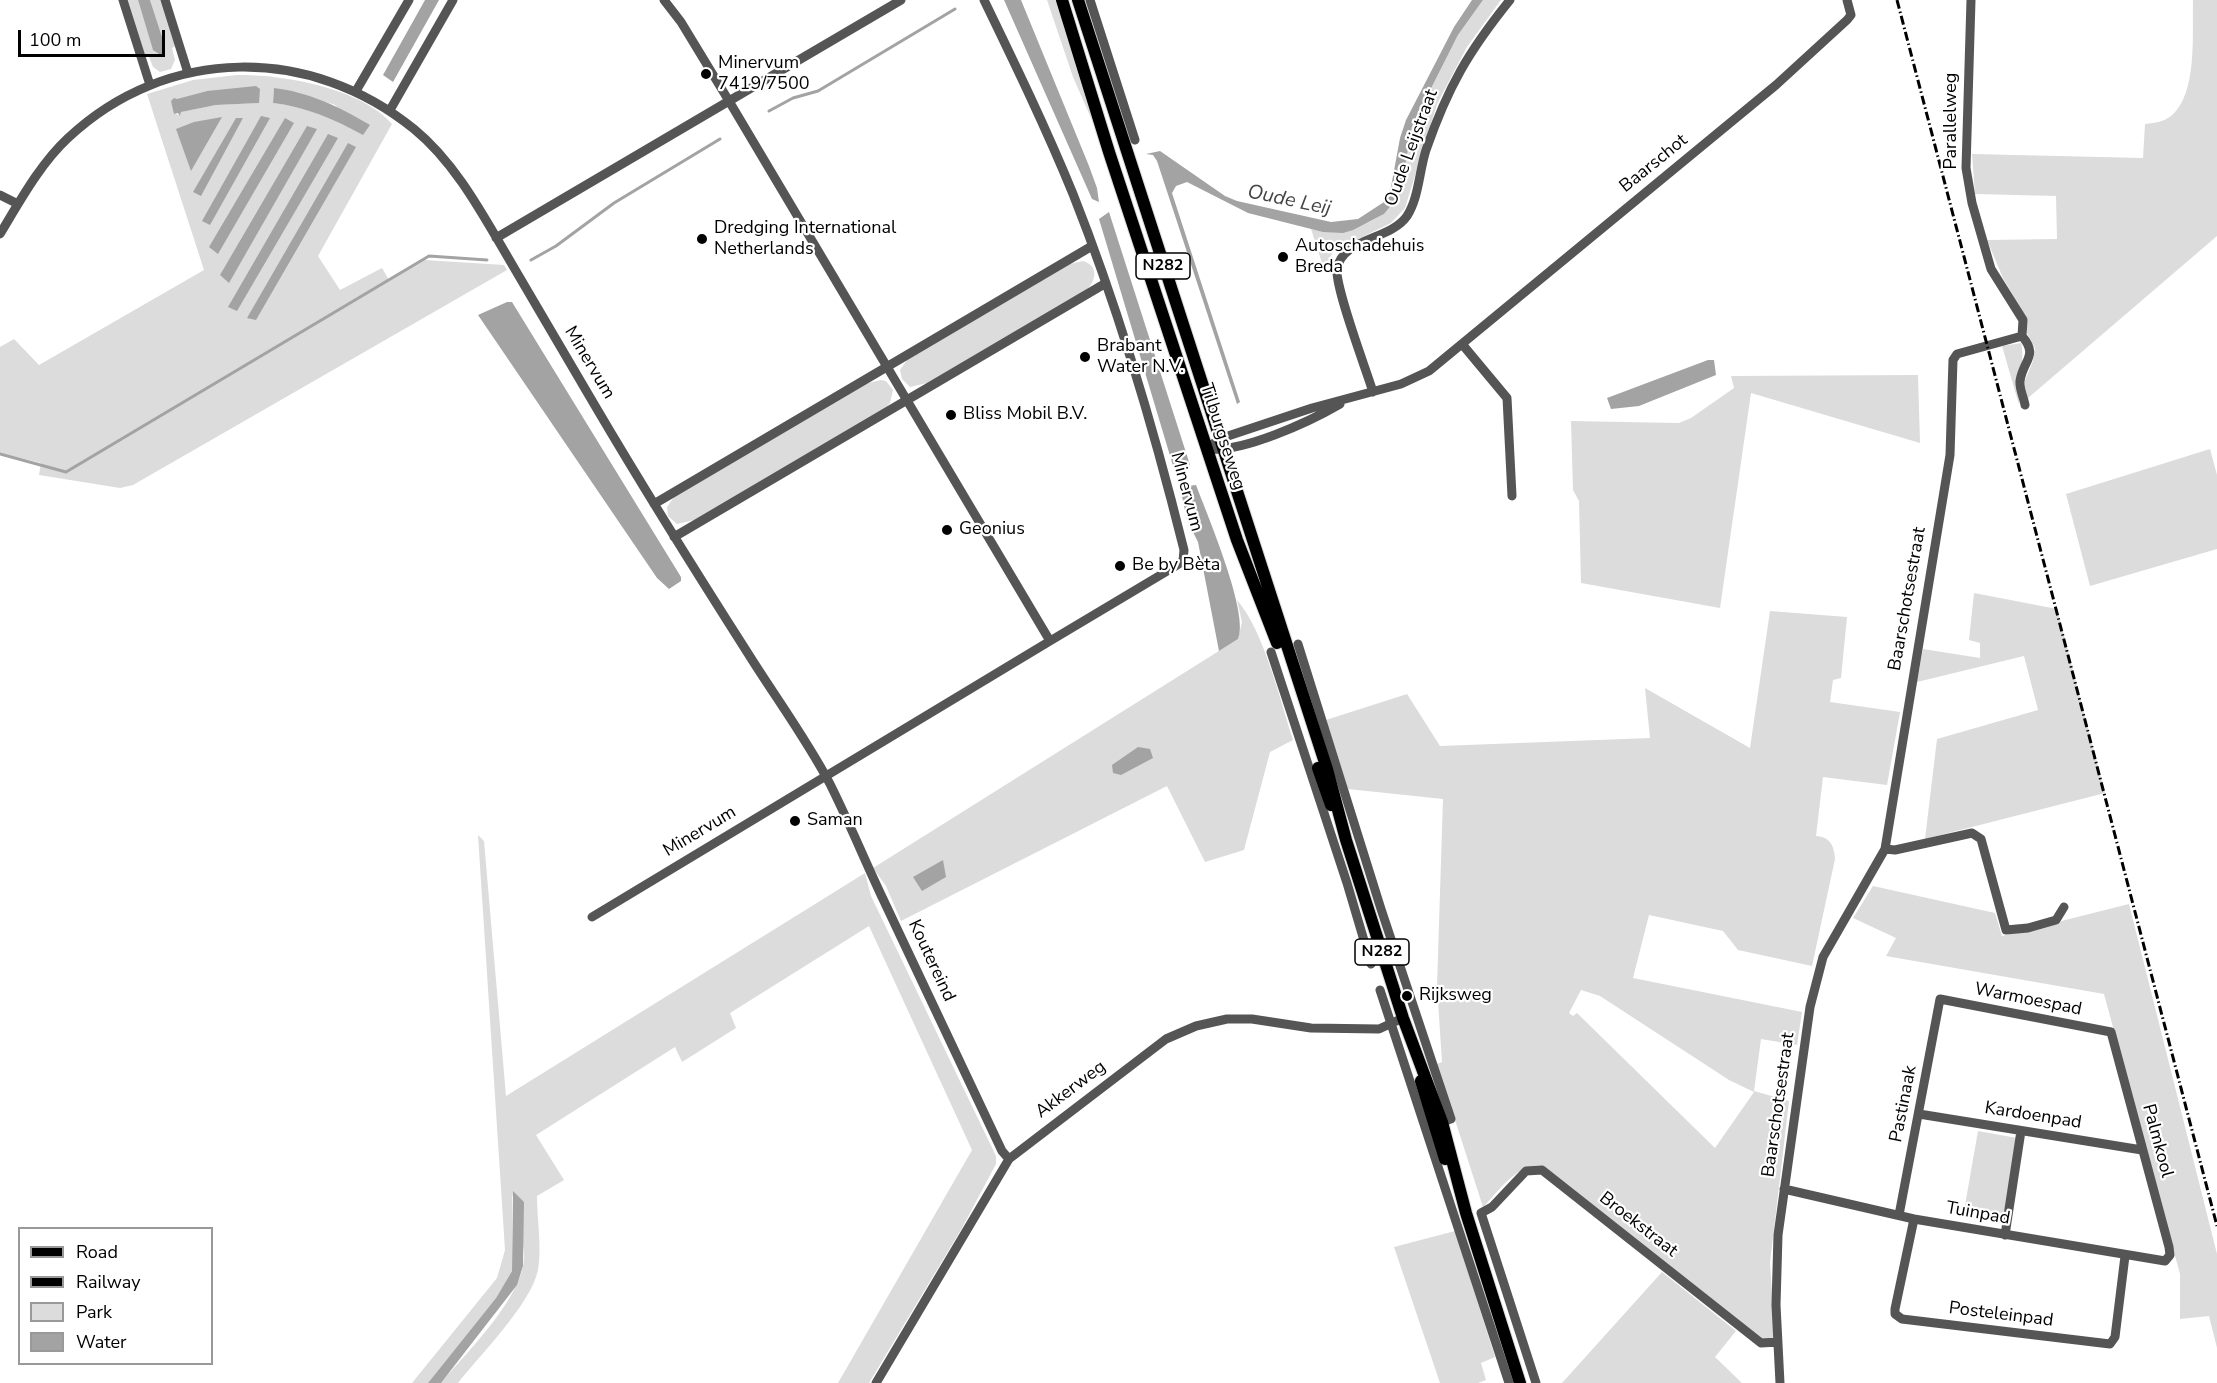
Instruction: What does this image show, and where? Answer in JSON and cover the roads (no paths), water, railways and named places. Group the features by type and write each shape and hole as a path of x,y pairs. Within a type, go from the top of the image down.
{"main road":[{"name":"Tilburgseweg","path":"1062,0 1237,540 1278,645"},
{"name":"Tilburgseweg","path":"1077,0 1221,445 1278,645"},
{"name":"N282","path":"1278,645 1327,769 1340,842 1398,1021 1418,1063 1424,1097 1437,1123 1520,1383"}],"street":[{"path":"123,0 150,85"},
{"path":"165,0 188,73"},
{"path":"356,91 409,0"},
{"path":"390,110 453,0"},
{"path":"664,0 681,22 729,101 1050,641"},
{"path":"496,238 901,0"},
{"name":"Minervum","path":"592,917 1183,561 1184,550 1167,480 1136,372 1106,283 1030,96 984,0"},
{"path":"1090,0 1135,140"},
{"name":"Oude Leijstraat","path":"1374,392 1341,291 1337,273 1340,261 1350,250 1389,232 1406,218 1415,199 1425,154 1438,116 1462,64 1510,0"},
{"name":"Baarschot","path":"1207,449 1316,418 1350,399 1401,384 1430,371 1776,85 1847,20 1851,15 1847,0"},
{"name":"Parallelweg","path":"1971,0 1966,168 1972,203 1991,269 2023,320 2022,336 2029,345 2030,356 2020,382 2025,405"},
{"name":"Minervum","path":"0,234 18,204 66,140 112,104 150,85 188,73 220,68 271,68 318,77 356,91 390,110 417,131 448,164 496,238 674,537 825,776"},
{"path":"0,195 18,204"},
{"path":"654,504 1092,246"},
{"path":"674,537 1106,283"},
{"name":"Baarschotsestraat","path":"1780,1383 1776,1264 1784,1189 1815,981 1824,957 1885,849 1950,455 1953,360 1957,354 2022,336"},
{"path":"1462,344 1507,398 1512,496"},
{"path":"1298,644 1327,769 1451,1119 1437,1123"},
{"path":"1278,645 1340,842 1371,964"},
{"name":"Koutereind","path":"825,776 1002,1151 1009,1159"},
{"path":"1885,849 1895,850 1972,833 1981,839 2006,930 2028,928 2056,920 2064,907"},
{"path":"1380,990 1398,1021 1509,1383"},
{"name":"Warmoespad","path":"1940,999 2111,1032"},
{"name":"Pastinaak","path":"1899,1215 1940,999"},
{"name":"Akkerweg","path":"876,1383 1009,1159 1166,1039 1196,1026 1240,1019 1311,1028 1379,1029 1398,1021"},
{"name":"Palmkool","path":"2111,1032 2170,1250 2168,1259"},
{"name":"Kardoenpad","path":"1919,1114 2142,1150"},
{"path":"2005,1235 2021,1131"},
{"name":"Broekstraat","path":"1536,1383 1481,1214 1492,1207 1526,1172 1542,1170 1761,1343 1778,1342"},
{"name":"Tuinpad","path":"1784,1189 1914,1220 2161,1262 2168,1259"},
{"name":"Posteleinpad","path":"1914,1220 1895,1309 1895,1314 1902,1319 2110,1344 2115,1337 2125,1256"}],"water":[{"path":"138,0 150,0 165,46 163,57 153,50"},
{"path":"425,0 439,0 393,82 383,75"},
{"path":"1004,0 1021,0 1089,166 1097,188 1099,202 1092,199"},
{"path":"1472,0 1483,0 1458,35 1412,126 1400,194 1384,214 1343,233 1323,232 1248,213 1187,182 1176,186 1172,193 1240,402 1237,404 1157,161 1153,155 1146,154 1160,151 1225,196 1237,201 1331,222 1358,219 1384,202 1391,187 1400,138 1406,120 1454,27"},
{"path":"256,86 260,89 259,103 216,105 181,112 180,116 178,113 174,114 171,101 174,98 207,91"},
{"path":"274,88 324,101 370,125 363,135 320,114 273,103"},
{"path":"261,116 270,118 210,225 202,221"},
{"path":"222,117 191,171 176,129 194,122"},
{"path":"236,118 243,118 201,196 193,192"},
{"path":"285,118 294,123 218,254 209,247"},
{"path":"307,126 317,129 229,283 220,275"},
{"path":"328,134 338,138 237,311 228,307"},
{"path":"348,143 356,147 256,320 247,318"},
{"path":"1109,212 1190,465 1186,470 1174,469 1099,219"},
{"path":"512,302 681,577 681,581 669,589 657,578 478,315"},
{"path":"1708,360 1714,360 1716,375 1639,406 1611,409 1607,398"},
{"path":"1196,485 1226,564 1238,609 1240,627 1238,639 1219,651 1198,542 1187,520 1180,487"},
{"path":"1138,747 1150,749 1153,758 1121,775 1113,773 1112,765"},
{"path":"943,860 946,877 922,891 913,877"},
{"path":"513,1191 524,1202 523,1266 517,1285 441,1383 428,1383 496,1298 512,1271"}],"waterway":[{"path":"769,111 793,98 818,91 955,9"},
{"path":"531,260 556,246 614,203 720,139"},
{"path":"0,454 66,472 429,256 487,260"}],"railway":[{"path":"1897,0 2217,1226"}],"place":[{"name":"Minervum 7419/7500","path":"706,74"},
{"name":"Dredging International Netherlands","path":"702,239"},
{"name":"Autoschadehuis Breda","path":"1283,257"},
{"name":"Brabant Water N.V.","path":"1085,357"},
{"name":"Bliss Mobil B.V.","path":"951,415"},
{"name":"Geonius","path":"947,530"},
{"name":"Be by Bèta","path":"1120,566"},
{"name":"Saman","path":"795,821"},
{"name":"Rijksweg","path":"1407,996"}],"water label":[{"name":"Oude Leij","path":"1289,201"}]}
